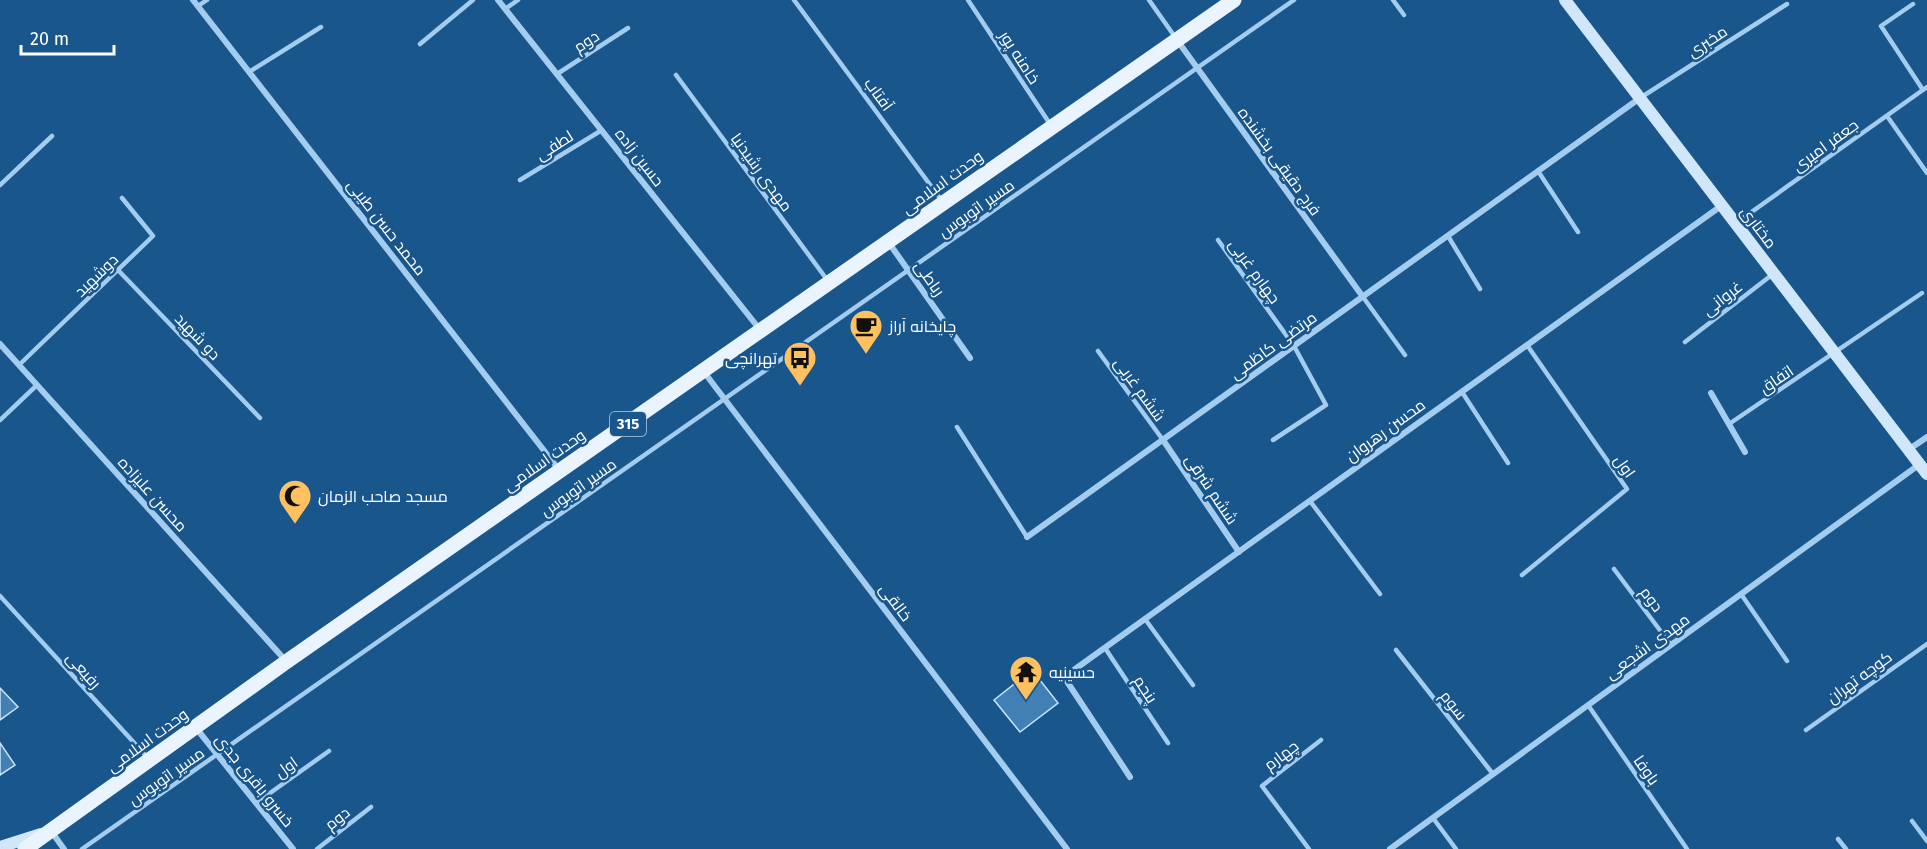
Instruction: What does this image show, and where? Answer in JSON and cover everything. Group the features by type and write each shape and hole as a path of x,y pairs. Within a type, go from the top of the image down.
{"main road":[{"name":"وحدت اسلامی","path":"25,849 286,662 889,243 1233,0"},
{"name":"مختاری","path":"1565,0 1923,469"},
{"path":"0,847 50,831"}],"street":[{"name":"محمد حسن طیبی","path":"193,0 560,471"},
{"name":"حسین زاده","path":"498,0 761,331"},
{"name":"فرج دقیقی بخشنده","path":"1177,39 1363,297"},
{"name":"مرتضی کاظمی","path":"1028,537 1640,98"},
{"name":"محسن رهروان","path":"1130,777 1064,677 1722,205"},
{"name":"رباطی","path":"889,243 970,358"},
{"name":"محسن علیزاده","path":"0,344 286,662"},
{"name":"خالقی","path":"704,371 1067,849"},
{"path":"1711,393 1746,452"},
{"path":"1908,450 1927,437"},
{"name":"ششم شرقی","path":"1163,440 1239,552"},
{"name":"مهدی اشجعی","path":"1390,849 1741,594 1923,469"},
{"name":"خسرو باقری جدی","path":"195,727 293,849"},
{"path":"50,831 64,849"}],"lane":[{"path":"198,6 207,0"},
{"path":"420,44 472,0"},
{"path":"505,9 518,0"},
{"name":"آفتاب","path":"795,0 944,203"},
{"name":"خامنه پور","path":"968,0 1051,127"},
{"path":"1149,0 1177,39"},
{"name":"مسیر اتوبوس","path":"82,849 1294,0"},
{"path":"1393,0 1404,15"},
{"name":"مخبری","path":"1640,98 1786,4"},
{"path":"1913,4 1881,26 1925,88"},
{"path":"249,72 321,27"},
{"name":"دوم","path":"557,74 628,28"},
{"name":"مهدی رشیدنیا","path":"676,75 829,284"},
{"name":"جعفر امیری","path":"1736,224 1925,88"},
{"path":"1887,116 1927,172"},
{"name":"لطفی","path":"520,180 602,130"},
{"path":"0,185 52,136"},
{"path":"1538,171 1578,232"},
{"name":"دوشهید","path":"20,365 153,236 122,198"},
{"path":"1448,236 1480,289"},
{"name":"چهارم غربی","path":"1218,240 1294,346 1326,405 1272,440"},
{"name":"دو شهید","path":"118,270 261,418"},
{"name":"غروانی","path":"1685,342 1774,273"},
{"name":"اتفاق","path":"1729,424 1922,293"},
{"path":"1363,297 1406,355"},
{"name":"اول","path":"1522,575 1627,489 1527,345"},
{"name":"ششم غربی","path":"1098,351 1163,440"},
{"path":"0,420 37,385"},
{"path":"1461,392 1508,462"},
{"name":"مرتضی کاظمی","path":"957,427 1028,537"},
{"path":"1310,501 1380,594"},
{"name":"دوم","path":"1614,568 1671,645"},
{"path":"1741,594 1787,661"},
{"name":"رفیعی","path":"0,596 150,760"},
{"path":"1145,619 1193,685"},
{"name":"کوچه تهران","path":"1806,730 1927,644"},
{"name":"پنجم","path":"1105,648 1168,743"},
{"name":"سوم","path":"1396,650 1493,774"},
{"name":"باوفا","path":"1588,705 1687,849"},
{"name":"چهارم","path":"1309,849 1262,786 1321,740"},
{"name":"اول","path":"256,802 329,751"},
{"name":"دوم","path":"317,849 371,807"},
{"path":"1432,818 1456,849"},
{"path":"1912,821 1927,840"},
{"path":"1838,839 1846,849"}],"building":[{"name":"حسینیه","path":"1032,670 1058,703 1020,732 994,700"},
{"path":"0,688 18,707 0,720"},
{"path":"0,743 15,765 0,775"}],"place":[{"name":"چایخانه آراز","path":"866,355"},
{"name":"تهرانچی","path":"800,387"},
{"name":"مسجد صاحب الزمان","path":"295,525"},
{"name":"حسینیه","path":"1026,701"}]}
